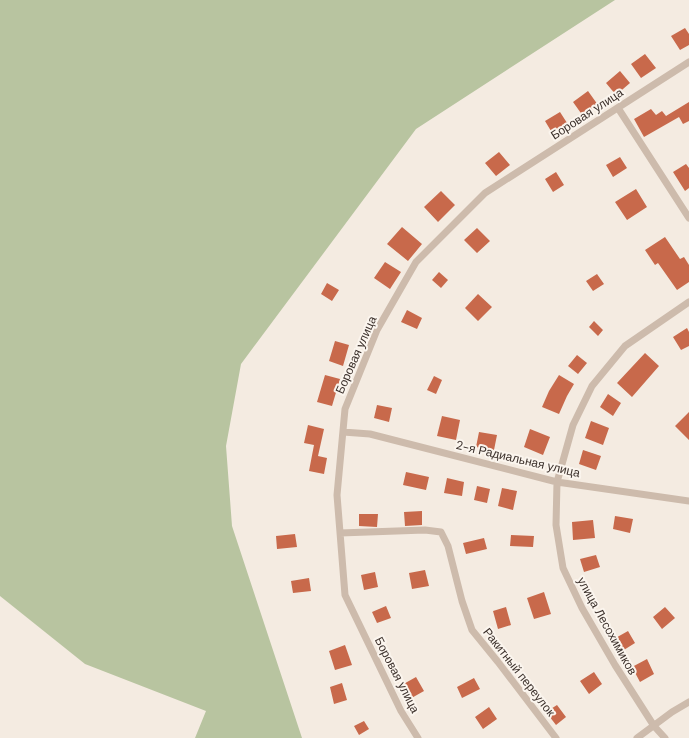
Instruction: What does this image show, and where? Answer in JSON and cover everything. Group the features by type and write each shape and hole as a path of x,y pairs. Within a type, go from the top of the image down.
{"street":[{"name":"Боровая улица","path":"418,738 401,711 345,596 337,495 345,408 376,330 416,262 485,193 689,62"},
{"path":"618,108 689,218"},
{"name":"улица Лесохимиков","path":"665,738 654,726 615,665 582,608 563,568 556,525 557,482 573,425 592,386 625,346 689,302"},
{"name":"2-я Радиальная улица","path":"343,432 370,434 557,482 689,501"},
{"name":"Ракитный переулок","path":"340,533 425,530 441,532 448,546 462,601 472,630 556,738"},
{"path":"637,738 672,712 689,702"}],"green space":[{"path":"0,0 615,0 416,129 241,364 226,446 232,526 302,738 195,738 206,711 85,664 0,596"}],"building":[{"path":"685,28 689,34 689,45 680,50 671,36"},
{"path":"645,54 656,68 641,78 631,64"},
{"path":"620,71 630,83 616,95 606,83"},
{"path":"588,91 598,105 583,116 573,102"},
{"path":"689,102 689,121 683,124 679,117 644,137 634,119 651,109 656,115 662,111 666,116"},
{"path":"560,112 569,126 554,136 545,121"},
{"path":"499,152 510,165 496,176 485,163"},
{"path":"620,157 627,168 613,177 606,165"},
{"path":"686,164 689,168 689,188 685,191 673,172"},
{"path":"556,172 564,185 553,192 545,179"},
{"path":"636,189 647,207 627,220 615,202"},
{"path":"441,191 455,205 438,222 424,207"},
{"path":"402,227 422,244 408,261 387,244"},
{"path":"477,228 490,241 477,253 464,240"},
{"path":"665,237 680,259 684,257 689,265 689,282 677,290 658,263 655,265 645,250"},
{"path":"385,262 401,272 390,289 374,278"},
{"path":"439,272 448,280 441,288 432,280"},
{"path":"597,274 604,284 593,291 586,281"},
{"path":"327,283 339,290 332,301 321,294"},
{"path":"478,294 492,307 478,321 465,308"},
{"path":"407,310 422,318 417,329 401,322"},
{"path":"594,321 603,330 598,336 589,327"},
{"path":"687,328 689,332 689,346 681,350 673,337"},
{"path":"335,341 349,345 343,366 329,361"},
{"path":"645,353 659,366 632,397 617,383"},
{"path":"577,355 587,363 578,374 568,366"},
{"path":"325,375 340,379 332,406 317,402"},
{"path":"559,375 574,384 559,414 542,407 549,391"},
{"path":"434,376 442,380 436,394 427,390"},
{"path":"608,394 621,403 613,416 600,407"},
{"path":"377,405 392,408 389,422 374,418"},
{"path":"689,412 689,440 675,426"},
{"path":"442,416 460,420 456,440 437,436"},
{"path":"591,421 609,428 603,445 585,438"},
{"path":"308,425 324,429 318,456 327,458 324,474 309,471 314,445 304,443"},
{"path":"530,429 550,437 543,455 524,447"},
{"path":"479,432 497,435 494,450 476,447"},
{"path":"583,450 601,456 596,470 579,464"},
{"path":"406,472 429,477 426,490 403,485"},
{"path":"447,478 464,482 462,496 444,493"},
{"path":"477,486 490,489 487,503 474,500"},
{"path":"502,488 517,491 513,510 498,506"},
{"path":"422,511 422,525 405,526 404,512"},
{"path":"359,514 378,514 377,527 359,526"},
{"path":"615,516 633,519 630,533 613,529"},
{"path":"593,520 595,538 573,540 572,522"},
{"path":"295,534 297,547 277,549 276,536"},
{"path":"511,535 534,536 533,547 510,546"},
{"path":"484,538 487,549 466,554 463,543"},
{"path":"596,555 600,567 584,572 580,559"},
{"path":"425,570 429,586 412,589 409,573"},
{"path":"375,572 378,587 364,590 361,575"},
{"path":"309,578 311,591 293,593 291,581"},
{"path":"544,592 551,614 534,619 527,598"},
{"path":"386,606 391,618 377,623 372,612"},
{"path":"506,607 511,625 498,629 493,611"},
{"path":"665,607 675,618 662,629 653,617"},
{"path":"628,631 635,643 619,653 612,640"},
{"path":"345,645 352,665 335,670 329,651"},
{"path":"647,659 654,674 640,682 632,667"},
{"path":"594,672 602,684 589,694 580,681"},
{"path":"416,677 424,691 408,700 400,686"},
{"path":"474,678 480,689 462,698 457,687"},
{"path":"342,683 347,700 334,704 330,687"},
{"path":"557,705 566,717 556,725 546,712"},
{"path":"489,707 497,719 483,729 475,717"},
{"path":"364,721 369,729 359,735 354,726"}]}
